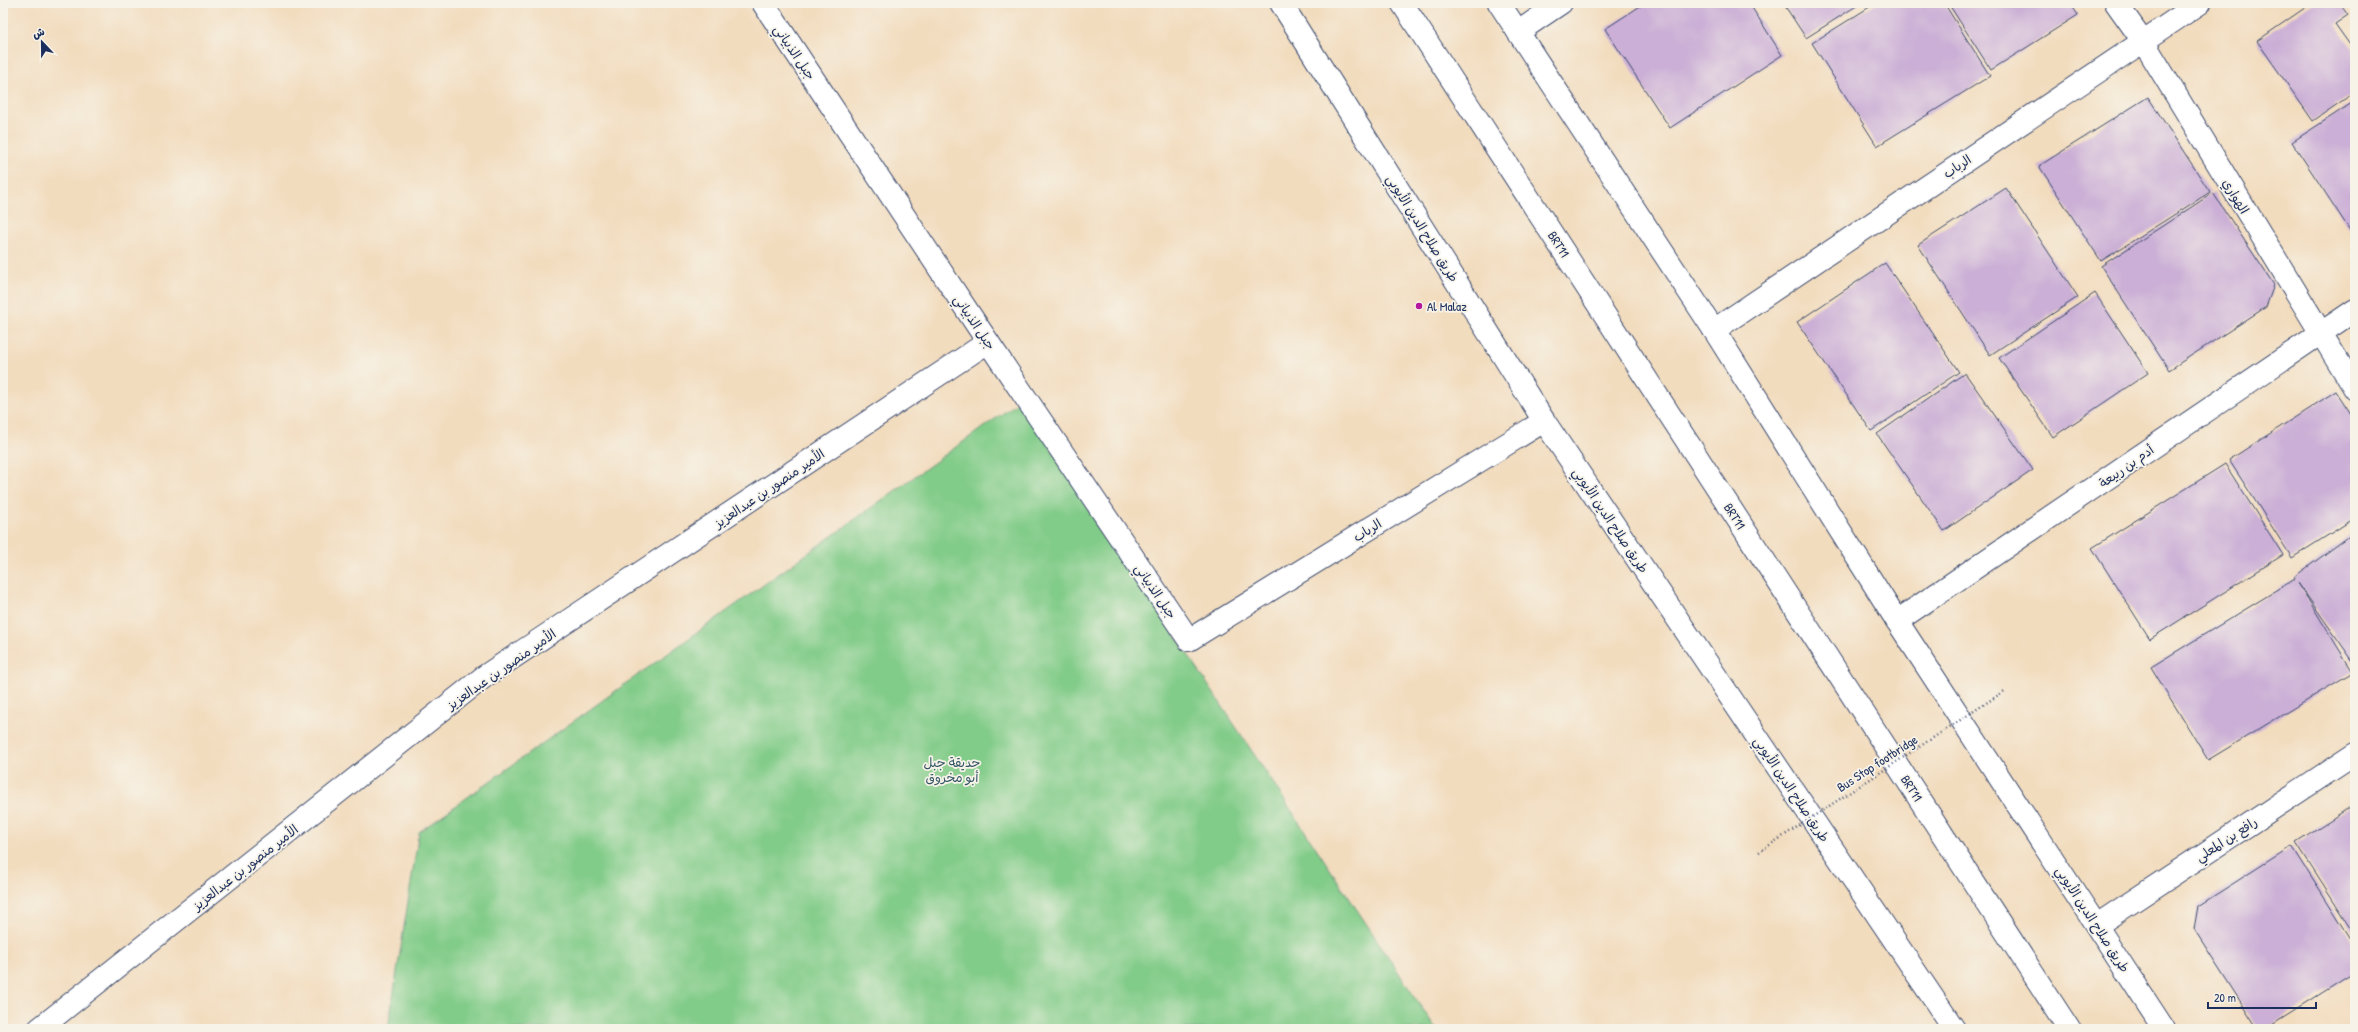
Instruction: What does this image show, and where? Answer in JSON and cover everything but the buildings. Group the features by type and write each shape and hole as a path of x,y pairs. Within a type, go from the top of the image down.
{"street":[{"name":"جبل الذبياني","path":"763,3 988,342 1189,640"},
{"name":"طريق صلاح الدين الأيوبي","path":"1282,3 1544,421 1954,1029"},
{"name":"BRT11","path":"1402,3 2070,1029"},
{"name":"طريق صلاح الدين الأيوبي","path":"1499,3 1714,330 1897,621 2164,1029"},
{"path":"1518,32 1561,3"},
{"name":"الهواري","path":"2116,3 2143,42 2355,390"},
{"name":"الرباب","path":"1714,330 2200,3"},
{"name":"أدم بن ربيعة","path":"1897,621 2355,310"},
{"name":"الأمير منصور بن عبدالعزيز","path":"39,1029 485,676 988,342"},
{"name":"الرباب","path":"1189,640 1544,421"},
{"name":"رافع بن المعلي","path":"2097,925 2355,754"}],"path":[{"name":"Bus Stop footbridge","path":"1759,852 2006,690"}],"green space":[{"name":"حديقة جبل أبو مخروق","path":"1020,401 1436,1029 388,1029 419,832"}],"place":[{"name":"Al Malaz","path":"1419,306"}]}
